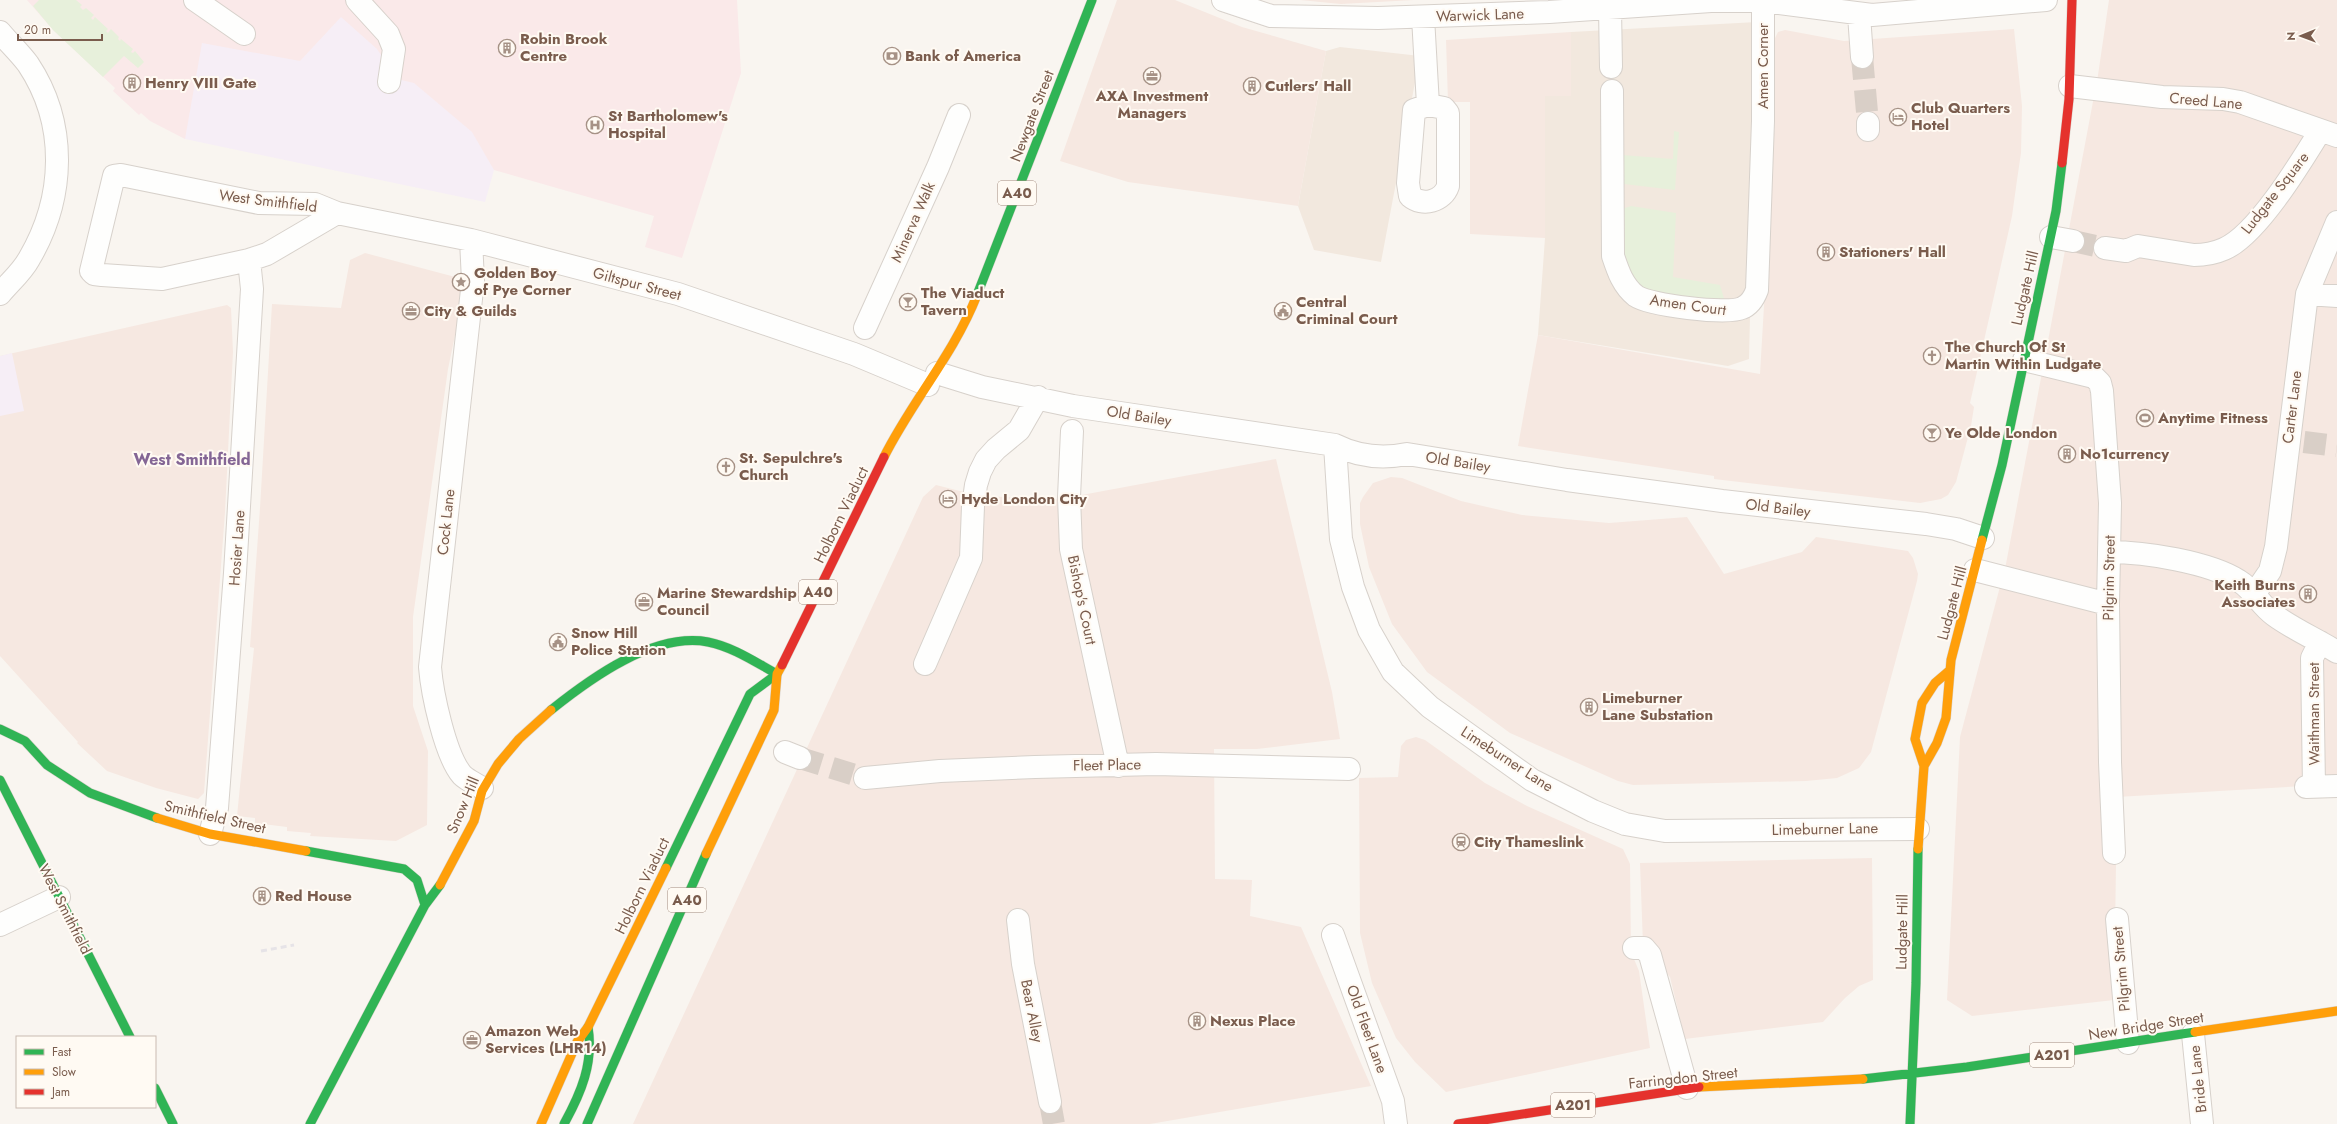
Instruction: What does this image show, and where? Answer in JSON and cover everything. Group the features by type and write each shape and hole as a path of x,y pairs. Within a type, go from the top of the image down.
{"street":[{"path":"357,0 388,34 394,49 389,82"},
{"name":"Newgate Street","path":"932,379 950,351 976,299 1092,0"},
{"name":"Warwick Lane","path":"1222,0 1271,16 1328,18 1423,17 1548,6 1610,8 1711,1 1763,1 1801,4 1859,15 1900,14 2046,0"},
{"name":"Ludgate Hill","path":"1924,766 1937,746 1949,701 1949,671 2002,465 2051,237 2066,134 2070,86 2072,0"},
{"name":"Amen Corner","path":"1763,1 1763,130"},
{"path":"204,3 244,34"},
{"path":"1610,8 1611,67"},
{"path":"1859,15 1862,57"},
{"path":"1423,17 1428,105"},
{"path":"0,32 28,64 47,102 59,164 47,225 28,260 0,294"},
{"name":"Creed Lane","path":"2070,86 2162,97 2223,99 2240,102 2328,133"},
{"name":"Amen Court","path":"1612,91 1613,256 1618,273 1627,287 1637,296 1652,302 1717,311 1734,311 1744,308 1753,300 1757,290 1763,130"},
{"name":"Minerva Walk","path":"865,328 959,116"},
{"name":"Ludgate Square","path":"2105,248 2126,251 2138,246 2194,255 2225,248 2250,228 2274,200 2303,161 2328,133"},
{"name":"West Smithfield","path":"121,175 150,179 259,203 315,204 337,214 267,254 249,260 162,279 128,278 94,274 91,270 114,176 121,175"},
{"name":"Giltspur Street","path":"337,214 472,240 678,294 847,352 932,379"},
{"name":"Carter Lane","path":"2255,593 2270,572 2296,441 2307,294 2337,222"},
{"path":"2051,237 2073,242"},
{"name":"Cock Lane","path":"472,240 473,281 430,666 432,690 452,760 463,776 482,788"},
{"name":"Hosier Lane","path":"210,834 216,808 235,574 252,289 249,260"},
{"path":"2307,294 2337,296"},
{"name":"Pilgrim Street","path":"2024,360 2089,376 2100,383 2103,403 2110,503 2108,604 2110,752 2114,853"},
{"name":"Old Bailey","path":"932,379 1038,397 1073,406 1335,445 1353,454 1382,456 1407,454 1567,480 1722,501 1926,524 1956,529 1983,538"},
{"name":"Holborn Viaduct","path":"587,1124 704,858 774,710 777,674 896,432 932,379"},
{"path":"926,664 971,558 973,506 976,485 980,472 986,460 996,449 1019,430 1038,397"},
{"name":"Bishop's Court","path":"1072,431 1069,497 1071,549 1118,766"},
{"name":"Limeburner Lane","path":"1335,445 1341,539 1353,587 1369,630 1393,672 1430,707 1532,780 1593,811 1625,824 1646,829 1665,831 1918,829"},
{"path":"2109,552 2142,554 2222,572 2239,581 2255,593 2264,608 2328,647"},
{"path":"1976,570 2108,604"},
{"name":"Snow Hill","path":"310,1124 425,905 439,889 478,812 482,788 507,753 538,720 572,690 603,670 645,651 676,642 708,642 719,645 777,674"},
{"name":"Waithman Street","path":"2328,647 2312,658 2310,786 2337,786"},
{"name":"Ludgate Hill","path":"1910,1124 1916,983 1918,829 1924,766 1915,739 1922,703 1935,683 1949,671"},
{"name":"Holborn Viaduct","path":"541,1124 577,1042 588,1027 750,694 777,674"},
{"name":"Smithfield Street","path":"0,729 25,741 47,765 90,793 135,811 210,834 404,869 417,880 425,905"},
{"name":"Fleet Place","path":"865,778 940,771 1156,764 1349,769"},
{"name":"West Smithfield","path":"0,780 129,1036"},
{"path":"0,925 59,897"},
{"name":"Pilgrim Street","path":"2117,919 2128,1043"},
{"name":"Bear Alley","path":"1018,920 1023,964 1050,1102"},
{"name":"Old Fleet Lane","path":"1333,935 1393,1101 1396,1124"},
{"path":"1634,948 1644,948 1650,955 1687,1088"},
{"name":"New Bridge Street","path":"1912,1074 2193,1034 2337,1011"},
{"path":"564,1124 591,1061 592,1042 588,1027"},
{"name":"Bride Lane","path":"2193,1034 2202,1124"},
{"name":"Farringdon Street","path":"1458,1124 1687,1088 1852,1080 1912,1074"},
{"path":"156,1090 173,1124"}],"shaded area":[{"name":"St Bartholomew's Hospital","path":"27,0 737,0 741,73 682,258 645,247 654,216 494,170 472,132 414,83 397,79 377,49 341,17 300,61 202,43 185,139 150,121 141,113 139,115 113,91 115,88 53,30"},
{"path":"359,0 511,146 494,170 485,202 185,139 178,135 184,74 199,31"},
{"name":"AXA Investment Managers","path":"1117,0 1175,0 1242,27 1326,51 1298,206 1128,182 1060,161"},
{"path":"1300,0 1414,0 1341,4"},
{"path":"2109,0 2337,0 2337,784 2117,797 2114,1000 1972,1016 1947,1000 1960,737 2006,564 2098,75"},
{"path":"1757,22 1749,359 1728,366 1538,335 1545,238 1545,96 1571,96 1571,32"},
{"path":"2014,29 2022,106 2021,153 2012,216 1970,403 1974,407 1971,426 1956,482 1948,495 1941,499 1920,503 1714,479 1714,476 1518,446 1538,335 1760,374 1775,118 1775,38 1778,32 1785,30 1844,41"},
{"path":"1571,32 1571,96 1545,96 1545,238 1470,234 1470,102 1448,102 1446,40"},
{"path":"1340,47 1420,56 1381,262 1314,250 1298,206 1326,51"},
{"path":"365,253 459,278 465,287 448,369 413,617 413,706 428,751 427,825 396,841 310,836 311,833 287,831 287,827 255,823 255,818 237,816 254,648 250,647 272,304 341,308 350,260"},
{"path":"227,305 231,308 233,352 225,512 204,793 198,799 156,788 107,771 77,743 78,742 0,656 0,356"},
{"path":"12,353 24,411 0,416 0,356"},
{"path":"1276,459 1332,692 1340,739 1257,749 1214,749 1215,879 1252,880 1250,916 1301,927 1371,1086 1150,1124 633,1124 923,497 936,485 980,496 1060,499"},
{"path":"1391,477 1402,478 1461,501 1522,515 1609,523 1687,517 1724,574 1802,552 1816,537 1908,551 1913,558 1918,574 1917,581 1871,752 1859,768 1837,778 1806,781 1633,785 1618,781 1510,733 1427,672 1392,624 1369,567 1360,524 1360,503 1363,497 1373,483"},
{"path":"1416,737 1425,740 1485,783 1527,806 1623,849 1630,864 1631,952 1639,971 1650,1048 1446,1092 1415,1062 1396,1038 1372,983 1360,933 1359,778 1398,777 1401,746 1406,740"},
{"path":"1872,858 1873,980 1859,986 1845,998 1823,1022 1685,1039 1670,977 1643,945 1640,863"}],"green space":[{"path":"39,0 76,0 82,5 80,7 83,10 86,8 94,15 91,18 93,20 95,17 108,29 106,31 108,33 111,29 119,37 118,39 120,41 121,39 133,49 131,52 133,53 135,51 144,62 138,68 124,56 103,77 53,30 33,6"},
{"path":"1674,131 1679,132 1675,190 1624,184 1620,176 1622,155 1673,159"},
{"path":"1631,206 1676,213 1673,277 1720,285 1726,305 1640,290 1623,271 1622,209"}],"tunnel":[{"path":"1862,57 1868,123"},
{"path":"2073,241 2105,248"},
{"path":"2304,442 2337,446"},
{"path":"800,758 865,778"},
{"path":"1050,1102 1054,1124"}],"railway":[{"path":"261,951 294,945"}],"traffic: fast":[{"path":"977,295 1092,0"},
{"path":"1982,540 2002,465 2056,211 2062,163"},
{"path":"551,710 585,684 624,660 666,644 687,641 717,644 744,655 777,674"},
{"path":"666,868 750,694 777,674"},
{"path":"0,729 25,741 47,765 90,793 157,818"},
{"path":"0,780 129,1036"},
{"path":"1910,1124 1916,983 1918,849"},
{"path":"306,851 404,869 417,880 425,905"},
{"path":"587,1124 706,854"},
{"path":"310,1124 425,905 440,885"},
{"path":"564,1124 581,1089 588,1065 588,1027"},
{"path":"1863,1079 1967,1067 2195,1032"},
{"path":"156,1090 173,1124"}],"traffic: slow":[{"path":"884,457 907,416 957,337 968,317 977,295"},
{"path":"1924,766 1937,743 1946,718 1951,660 1982,540"},
{"path":"706,854 774,710 777,674 782,665"},
{"path":"1918,849 1924,766 1915,739 1922,703 1935,683 1949,671"},
{"path":"440,885 474,821 482,791 498,764 519,739 551,710"},
{"path":"157,818 210,834 306,851"},
{"path":"541,1124 577,1042 588,1027 666,868"},
{"path":"2195,1032 2337,1011"},
{"path":"1699,1087 1863,1079"}],"traffic: jam":[{"path":"2062,163 2069,99 2072,0"},
{"path":"782,665 884,457"},
{"path":"1458,1124 1699,1087"}],"place":[{"name":"Robin Brook Centre","path":"507,48"},
{"name":"Bank of America","path":"892,56"},
{"name":"AXA Investment Managers","path":"1152,76"},
{"name":"Henry VIII Gate","path":"132,83"},
{"name":"Cutlers' Hall","path":"1252,86"},
{"name":"Club Quarters Hotel","path":"1898,117"},
{"name":"St Bartholomew's Hospital","path":"595,125"},
{"name":"Stationers' Hall","path":"1826,252"},
{"name":"Golden Boy of Pye Corner","path":"461,282"},
{"name":"The Viaduct Tavern","path":"908,302"},
{"name":"City & Guilds","path":"411,311"},
{"name":"Central Criminal Court","path":"1283,311"},
{"name":"The Church Of St Martin Within Ludgate","path":"1932,356"},
{"name":"Anytime Fitness","path":"2145,418"},
{"name":"Ye Olde London","path":"1932,433"},
{"name":"No1currency","path":"2067,454"},
{"name":"St. Sepulchre's Church","path":"726,467"},
{"name":"Hyde London City","path":"948,499"},
{"name":"Keith Burns Associates","path":"2308,594"},
{"name":"Marine Stewardship Council","path":"644,602"},
{"name":"Snow Hill Police Station","path":"558,642"},
{"name":"Limeburner Lane Substation","path":"1589,707"},
{"name":"City Thameslink","path":"1461,842"},
{"name":"Red House","path":"262,896"},
{"name":"Nexus Place","path":"1197,1021"},
{"name":"Amazon Web Services (LHR14)","path":"472,1040"}],"district":[{"name":"West Smithfield","path":"192,459"}]}
